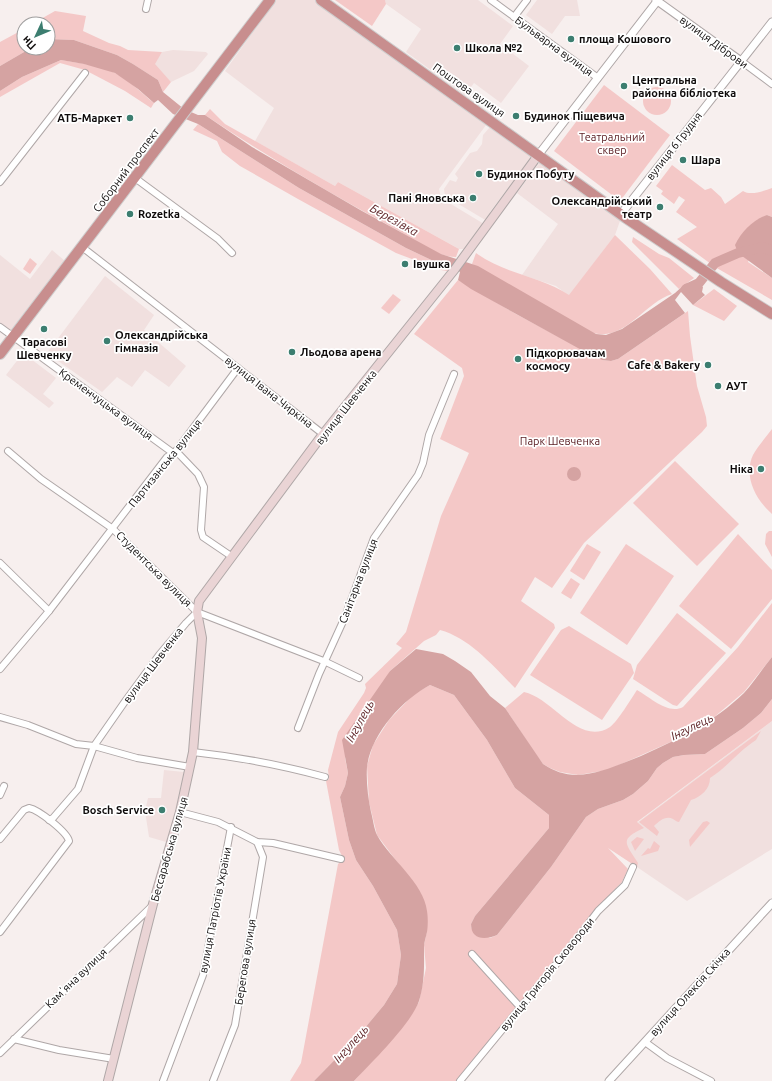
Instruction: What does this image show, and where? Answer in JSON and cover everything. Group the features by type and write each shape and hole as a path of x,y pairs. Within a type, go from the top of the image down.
{"highway":[{"name":"Соборний проспект","path":"0,354 197,98 270,0"},
{"name":"Поштова вулиця","path":"321,0 539,154 621,214 721,282 772,314"}],"main road":[{"name":"вулиця Шевченка","path":"197,612 198,601 231,556 323,434 455,269 539,154"},
{"name":"Бессарабська вулиця","path":"108,1081 153,904 180,812 193,752 202,638 197,612"}],"street":[{"path":"146,9 148,0"},
{"name":"Бульварна вулиця","path":"491,0 598,78"},
{"path":"514,17 527,0"},
{"name":"вулиця Шевченка","path":"539,154 657,0"},
{"name":"вулиця Діброви","path":"657,0 772,84"},
{"name":"вулиця 6 Грудня","path":"621,214 772,22"},
{"path":"0,182 85,73"},
{"path":"135,178 218,239 232,253"},
{"name":"вулиця Івана Чиркіна","path":"82,247 323,434"},
{"name":"Кременчуцька вулиця","path":"0,326 174,452 198,474 204,487 201,530 203,538 231,556"},
{"name":"Партизанська вулиця","path":"0,669 50,611 167,457 174,452 238,368"},
{"name":"Санітарна вулиця","path":"298,728 345,617 374,538 418,475 423,463 429,435 454,374"},
{"name":"Студентська вулиця","path":"8,451 41,479 113,529 197,612 326,662 359,678"},
{"path":"0,563 50,611"},
{"name":"вулиця Шевченка","path":"49,820 54,818 78,789 94,746 159,655 197,612"},
{"path":"0,717 28,724 76,744 94,746 137,758 190,767"},
{"path":"193,752 232,757 325,777"},
{"path":"0,795 4,786"},
{"path":"0,840 26,809 35,810 68,836 68,844 0,932"},
{"path":"180,812 218,822 257,842 273,842 341,859"},
{"name":"вулиця Патріотів України","path":"163,1081 203,975 231,828"},
{"name":"Берегова вулиця","path":"213,1081 235,1025 263,856 257,842"},
{"name":"вулиця Григорія Сковороди","path":"460,1081 598,911 625,885 633,867"},
{"name":"вулиця Олексія Скічка","path":"609,1081 772,903"},
{"name":"Камʼяна вулиця","path":"0,1052 153,904"},
{"path":"472,954 520,1007"},
{"path":"14,1039 59,1050 114,1059"},
{"path":"645,1042 667,1058 710,1081"}],"shaded area":[{"path":"276,0 319,0 489,121 439,189 441,198 484,224 466,249 459,249 338,182 335,186 255,141 274,108 225,71"},
{"name":"Школа №2","path":"385,0 478,0 513,26 500,44 529,66 501,103 474,83 465,95 406,52 421,29 386,4"},
{"path":"537,0 577,0 580,16 565,16 552,34 526,15"},
{"path":"173,50 206,52 208,54 194,71 171,82 154,64 162,52"},
{"path":"490,127 533,155 490,212 490,216 487,221 445,196 444,189 450,180 456,182 458,178 455,174 470,153 477,151 482,144 483,135"},
{"path":"540,162 621,218 615,235 569,296 556,286 522,275 558,224 517,193"},
{"path":"52,250 65,261 34,303 29,306 10,331 0,323 0,255 30,279"},
{"name":"Олександрійська гімназія","path":"105,276 154,315 144,330 186,366 169,387 145,370 132,387 117,377 102,392 47,353"},
{"path":"23,353 56,378 43,394 54,403 49,408 6,375"},
{"path":"772,721 772,849 687,901 606,846"},
{"path":"164,770 184,772 175,813 166,842 149,837 145,811 148,798 161,798"}],"green space":[{"path":"335,0 385,0 386,4 372,26"},
{"path":"55,11 86,16 83,31 128,50 162,52 155,64 171,82 163,92 158,80 117,55 74,40 56,39 56,16 46,16"},
{"path":"16,33 16,56 17,56 0,66 0,42"},
{"path":"61,60 109,70 131,83 154,103 151,108 125,91 85,70 60,63 0,97 0,91 22,77"},
{"name":"Театральний сквер","path":"604,85 670,135 620,201 554,151"},
{"path":"657,87 667,91 671,101 667,111 657,115 647,111 643,101 647,91"},
{"path":"210,109 225,124 335,186 338,182 459,249 456,257 441,254 426,247 301,175 205,115"},
{"path":"198,124 299,188 406,248 444,266 450,267 447,271 441,270 396,253 298,199 240,166 222,152 217,141 193,130"},
{"path":"672,165 705,190 711,188 721,197 725,204 743,191 753,193 772,188 772,217 767,215 748,262 772,278 772,300 715,267 677,239 697,227 676,212 685,200 679,196 674,204 661,194 663,191 656,186"},
{"path":"615,235 650,269 672,294 652,306 632,322 612,333 600,334 588,331 472,264 476,253 498,266 547,283 569,295"},
{"path":"633,237 659,254 669,258 694,278 679,289 632,242"},
{"path":"30,258 37,264 30,274 23,269"},
{"name":"Парк Шевченка","path":"458,280 516,314 602,360 611,361 618,359 688,311 697,386 706,417 707,426 584,543 552,588 535,577 521,601 554,624 555,628 515,688 471,646 461,639 440,630 436,635 424,641 390,671 345,758 348,773 345,786 340,797 349,840 356,860 373,886 397,930 401,955 397,984 384,1005 359,1035 314,1081 290,1081 301,1063 338,864 343,860 339,850 326,781 329,779 328,770 338,732 364,693 366,688 365,684 402,648 396,644 406,632 441,516 469,453 440,439 464,376 462,368 414,334"},
{"path":"714,289 737,306 724,321 693,305"},
{"path":"393,294 401,300 389,314 381,308"},
{"name":"Ніка","path":"772,429 772,514 756,495 750,479 750,463 753,455"},
{"path":"675,461 739,524 697,566 633,503"},
{"path":"769,531 772,531 772,557 765,544 766,534"},
{"path":"738,534 772,570 772,599 731,649 679,606"},
{"path":"587,544 601,552 584,580 570,571"},
{"path":"626,544 674,576 627,645 580,613"},
{"path":"571,578 580,584 571,599 561,593"},
{"path":"772,603 772,657 744,692 713,718 693,732 608,770 578,775 560,772 543,764 505,708 524,692 535,696 577,726 588,731 599,731 610,727 613,724 637,690 665,707 677,709 683,707 738,647"},
{"path":"677,613 726,653 677,706 673,705 633,679 637,665"},
{"path":"569,626 631,664 634,673 602,720 530,675 561,630"},
{"path":"430,685 454,695 487,740 515,788 549,815 549,828 475,916 471,924 471,928 490,938 497,935 551,867 586,817 598,809 623,800 633,794 648,781 657,768 673,757 705,754 743,728 761,713 772,699 772,721 637,822 644,828 630,836 627,842 630,851 638,863 637,867 608,848 628,869 622,882 597,908 577,936 456,1081 354,1081 395,1035 414,1010 419,1002 426,968 424,945 427,931 421,894 377,835 369,802 367,766 373,745 389,720 414,694"},
{"path":"761,731 756,740 710,778 707,789 701,795 691,800 679,822 670,818 665,818 660,821 654,826 659,832 657,836 639,822"},
{"path":"707,821 710,823 690,847 689,840 703,822"},
{"path":"637,837 644,839 635,851 631,842"},
{"path":"654,841 660,846 658,851 641,856 648,848 650,849"}],"water":[{"path":"56,39 74,40 117,55 158,80 163,92 184,109 198,115 205,115 252,147 362,211 441,254 478,266 596,334 606,335 622,329 675,293 685,284 697,281 703,287 702,292 705,295 693,305 681,292 675,300 685,313 618,359 611,361 602,360 471,289 458,280 460,272 454,266 444,266 406,248 299,188 198,124 173,114 158,100 154,103 138,89 115,73 84,64 61,60 22,77 0,91 0,66 17,56 56,56"},
{"path":"767,215 772,217 772,278 738,253 735,245 748,227"},
{"path":"574,467 579,469 581,474 579,479 574,481 569,479 567,474 569,469"},
{"name":"Інгулець","path":"416,649 443,654 471,672 490,696 505,708 543,764 555,771 568,774 577,775 594,773 610,768 655,750 696,729 721,713 744,693 772,657 772,699 761,713 743,728 705,754 673,757 657,768 648,781 633,794 623,800 598,809 586,817 551,867 497,935 484,938 476,936 473,933 471,924 475,916 549,828 549,815 515,788 487,740 454,695 430,685 419,691 399,709 381,731 370,755 367,767 367,778 370,807 377,835 413,881 425,901 428,924 424,945 424,974 421,994 415,1010 408,1021 354,1081 314,1081 359,1035 384,1005 397,984 401,955 397,930 373,886 356,860 349,840 340,797 345,786 348,773 342,740 390,671"}],"waterway":[{"name":"Березівка","path":"686,289 699,283 715,263 738,253 762,247 772,251"}],"place":[{"name":"площа Кошового","path":"571,39"},
{"name":"Школа №2","path":"457,48"},
{"name":"Центральна районна бібліотека","path":"624,86"},
{"name":"Будинок Піщевича","path":"516,116"},
{"name":"АТБ-Маркет","path":"130,118"},
{"name":"Шара","path":"683,160"},
{"name":"Будинок Побуту","path":"479,174"},
{"name":"Пані Яновська","path":"473,198"},
{"name":"Олександрійський театр","path":"660,207"},
{"name":"Rozetka","path":"130,214"},
{"name":"Івушка","path":"405,264"},
{"name":"Тарасові Шевченку","path":"44,329"},
{"name":"Олександрійська гімназія","path":"107,341"},
{"name":"Льодова арена","path":"292,352"},
{"name":"Підкорювачам космосу","path":"518,359"},
{"name":"Cafe & Bakery","path":"708,365"},
{"name":"АУТ","path":"718,386"},
{"name":"Ніка","path":"761,469"},
{"name":"Bosch Service","path":"162,810"}]}
